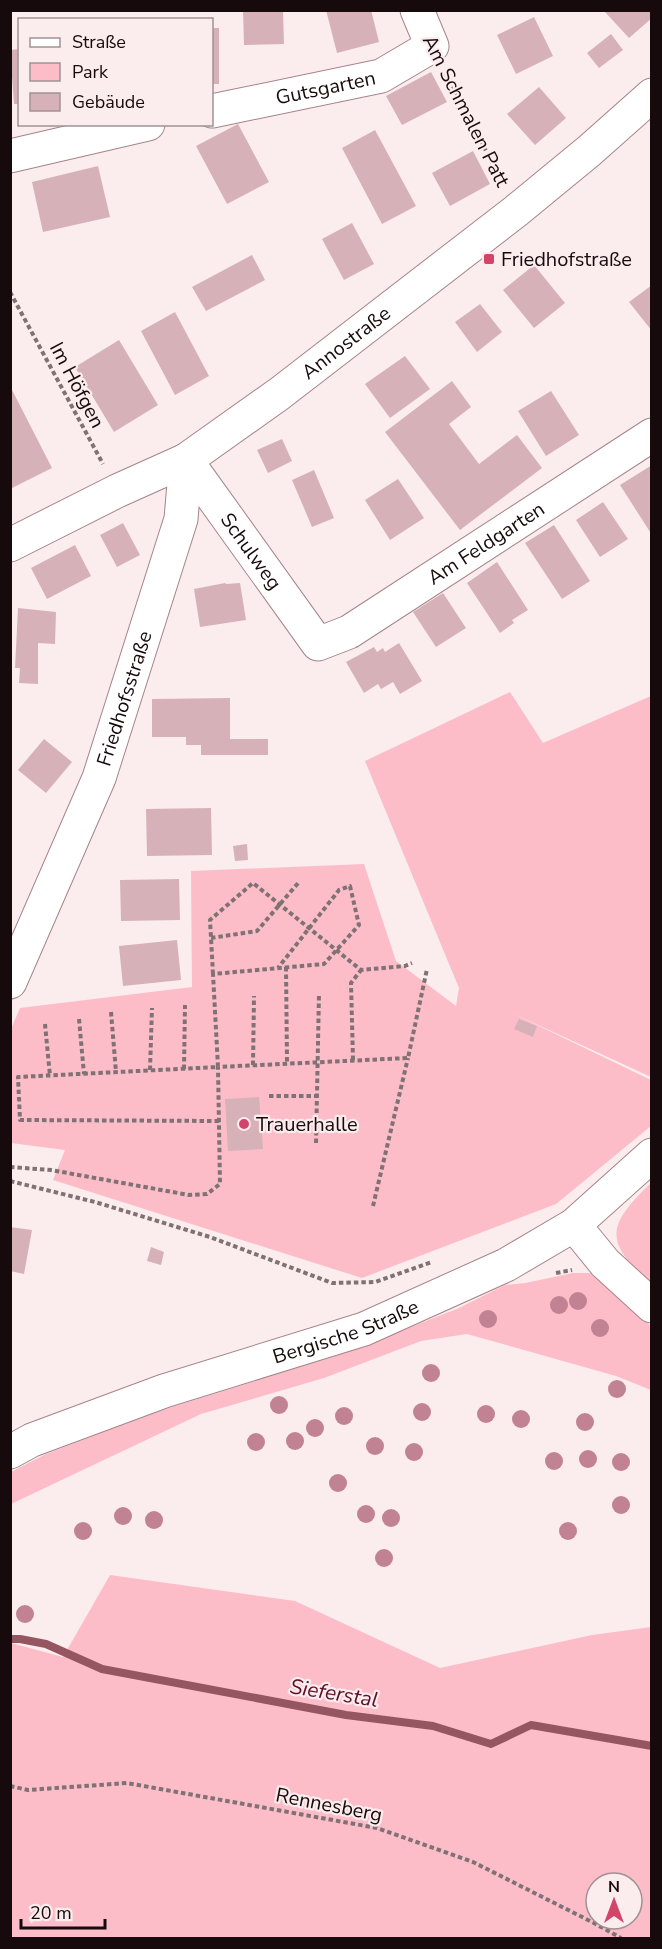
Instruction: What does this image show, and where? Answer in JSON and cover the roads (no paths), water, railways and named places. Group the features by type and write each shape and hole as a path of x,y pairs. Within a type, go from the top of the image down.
{"street":[{"name":"Am Schmalen Patt","path":"417,10 432,46"},
{"name":"Gutsgarten","path":"213,111 381,76 432,46"},
{"name":"Annostraße","path":"10,545 117,491 186,460 279,394 516,212 651,95"},
{"path":"10,156 139,126"},
{"name":"Am Feldgarten","path":"318,644 349,632 651,435"},
{"name":"Schulweg","path":"186,460 318,644"},
{"name":"Friedhofsstraße","path":"10,982 22,926 99,778 181,519 186,460"},
{"name":"Bergische Straße","path":"10,1452 32,1440 164,1391 364,1329 506,1265 574,1225 651,1155"},
{"path":"574,1225 605,1263 651,1306"}],"waterway":[{"name":"Sieferstal","path":"10,1639 46,1644 102,1669 346,1715 433,1726 491,1744 531,1725 652,1746"}],"place":[{"name":"Friedhofstraße","path":"489,259"},
{"name":"Trauerhalle","path":"244,1124"}]}
